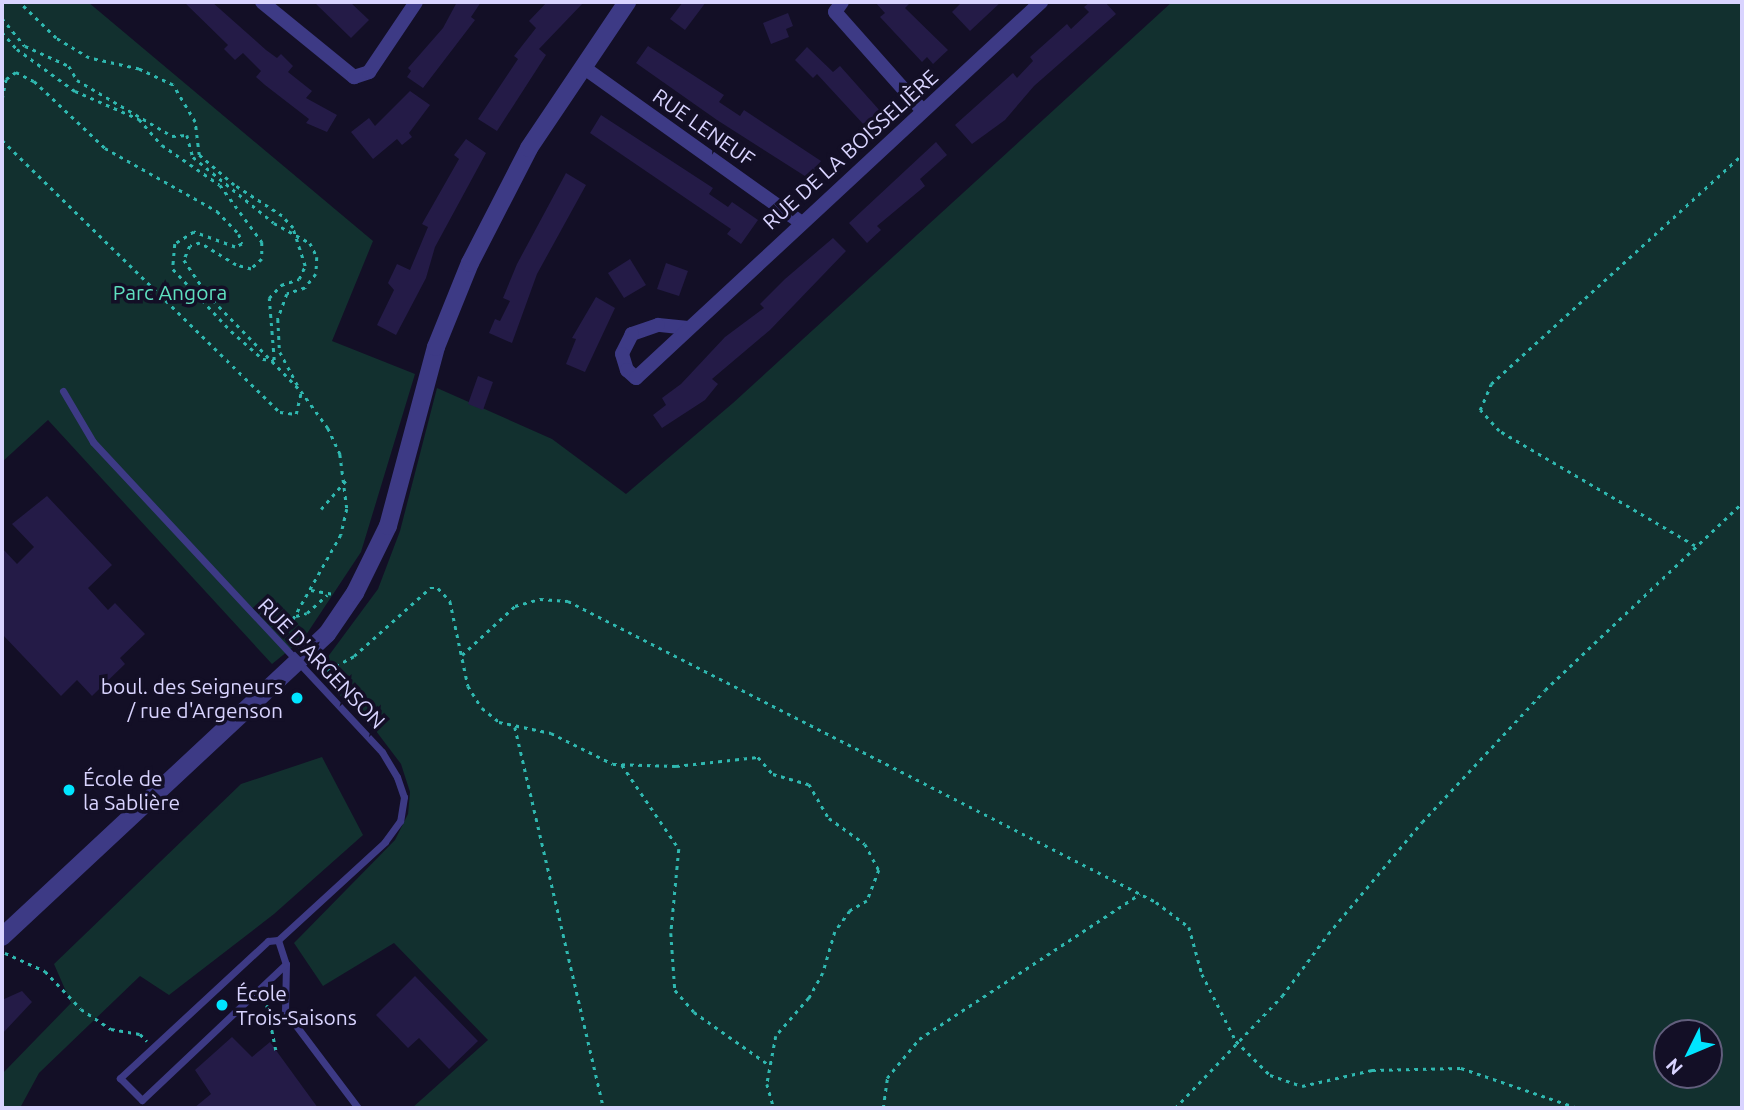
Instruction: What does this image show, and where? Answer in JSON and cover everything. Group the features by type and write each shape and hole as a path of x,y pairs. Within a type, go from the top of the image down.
{"street":[{"path":"262,2 354,77 369,72 416,2"},
{"path":"2,937 327,634 355,593 388,526 436,347 470,263 528,148 627,2"},
{"path":"842,2 835,12 923,110"},
{"name":"RUE DE LA BOISSELIÈRE","path":"688,328 658,325 632,334 622,354 626,370 636,378 800,222 1041,2"},
{"name":"RUE LENEUF","path":"583,67 800,222"}],"lane":[{"name":"RUE D'ARGENSON","path":"63,391 93,442 296,664 382,751 404,797 400,821 385,842 278,940 268,941 152,1046 120,1079 142,1100 286,964"},
{"path":"278,940 286,964 285,1011 358,1108"}],"path":[{"path":"19,2 56,38 89,58 139,69 173,85 195,122 199,155 234,186 282,216 297,238 305,266 299,279 281,285 269,298 274,360"},
{"path":"2,18 25,46 69,66 87,87 172,136 187,135 193,157 297,238 310,243 316,274 305,288 287,294 278,320 280,352 301,391 296,414 280,412 210,349 2,140"},
{"path":"2,32 17,49 75,91 139,119 162,145 193,163 234,199 262,242 262,259 251,269 243,268 212,247 195,243 187,252 186,268 301,391 328,428 346,481 347,509 341,535 290,625 296,664 328,670 354,656 430,588 445,592 450,601 468,686 482,708 515,727 551,733 583,746 593,757 622,765 676,766 763,758 769,772 809,784 829,818 856,834 870,851 878,870 875,889 835,932 816,986 776,1036 767,1084 774,1108"},
{"path":"2,99 6,79 16,72 34,81 104,148 216,211 239,234 242,244 236,247 194,232 175,244 173,269 231,331 263,359 274,360"},
{"path":"1696,546 1499,430 1480,410 1491,384 1742,155"},
{"path":"321,509 346,481"},
{"path":"1175,1108 1282,996 1328,934 1422,822 1545,690 1742,503"},
{"path":"311,590 327,595 355,593"},
{"path":"295,617 307,613 327,595"},
{"path":"462,655 516,606 540,600 568,601 1140,894 1189,927 1202,974 1237,1041 1270,1075 1302,1086 1372,1070 1461,1068 1578,1108"},
{"path":"515,727 604,1108"},
{"path":"622,765 679,849 671,933 675,990 694,1012 770,1066"},
{"path":"883,1108 887,1078 919,1040 1140,894"},
{"path":"2,951 45,971 81,1009 111,1029 140,1034 152,1046"},
{"path":"267,1005 276,1051"}],"green space":[{"name":"Parc Angora","path":"2,2 88,2 373,241 332,341 415,374 361,552 304,638 272,664 48,420 2,462"},
{"path":"1172,2 1742,2 1742,1108 412,1108 488,1040 394,943 323,986 294,943 395,840 408,814 410,792 401,764 376,731 324,680 324,662 378,589 400,531 437,388 552,439 626,494 733,403"},
{"path":"322,757 363,835 274,914 169,995 140,976 39,1073 20,1108 2,1108 2,1074 71,1003 54,964 241,784"}],"building":[{"path":"184,2 212,2 266,50 277,58 281,54 293,66 288,72 312,91 306,98 337,115 327,132 306,123 309,119 256,77 261,71 243,53 235,60 224,49 228,45"},
{"path":"314,2 350,2 369,20 351,38"},
{"path":"457,2 481,2 471,17 475,20 423,88 407,77 411,71 408,68 443,28"},
{"path":"547,2 584,2 539,49 546,55 497,131 478,119 518,59 514,56 536,28 529,21"},
{"path":"683,2 706,2 685,30 670,19"},
{"path":"875,2 911,2 905,8 948,50 933,64 927,57 922,62 880,17 885,13"},
{"path":"962,2 1001,2 970,31 952,12"},
{"path":"1090,2 1105,2 1116,14 1034,86 1005,120 972,144 955,125 1013,73 1017,78 1033,61 1030,57 1067,24 1071,29 1089,12 1084,7"},
{"path":"788,13 793,26 786,29 789,37 771,44 763,23"},
{"path":"648,46 724,95 719,102 740,116 744,110 821,161 808,178 717,120 636,63"},
{"path":"807,47 833,72 840,66 881,112 865,126 817,74 813,78 795,60"},
{"path":"410,91 430,105 409,133 412,137 402,145 397,139 373,159 351,132 369,118 375,126"},
{"path":"601,115 713,188 709,194 728,207 732,202 758,220 741,244 727,234 731,229 590,133"},
{"path":"466,139 486,153 435,247 426,278 396,335 377,325 394,290 388,283 397,264 410,270 428,227 422,224 459,159 454,155"},
{"path":"936,142 947,155 920,179 925,186 877,226 881,230 867,243 849,223"},
{"path":"566,173 586,185 537,274 512,343 489,333 495,319 500,321 510,301 503,298 517,264"},
{"path":"833,238 846,251 770,330 712,379 718,384 705,400 662,428 653,415 666,405 662,398 681,384 725,337 764,308 760,304"},
{"path":"630,259 646,285 624,298 608,273"},
{"path":"666,263 688,271 679,296 657,289"},
{"path":"596,297 615,308 585,372 566,364 576,339 572,338"},
{"path":"478,376 493,382 483,410 468,404"},
{"path":"47,496 112,565 88,588 108,610 115,603 145,634 120,658 125,664 92,696 77,680 61,696 2,634 2,548 17,564 34,547 12,524"},
{"path":"415,976 478,1041 449,1069 419,1038 408,1048 376,1015"},
{"path":"22,991 32,1002 2,1034 2,1000"},
{"path":"232,1037 252,1057 270,1042 318,1108 194,1108 211,1094 195,1070"}],"place":[{"name":"boul. des Seigneurs / rue d'Argenson","path":"297,698"},
{"name":"École de la Sablière","path":"69,790"},
{"name":"École Trois-Saisons","path":"222,1005"}]}
